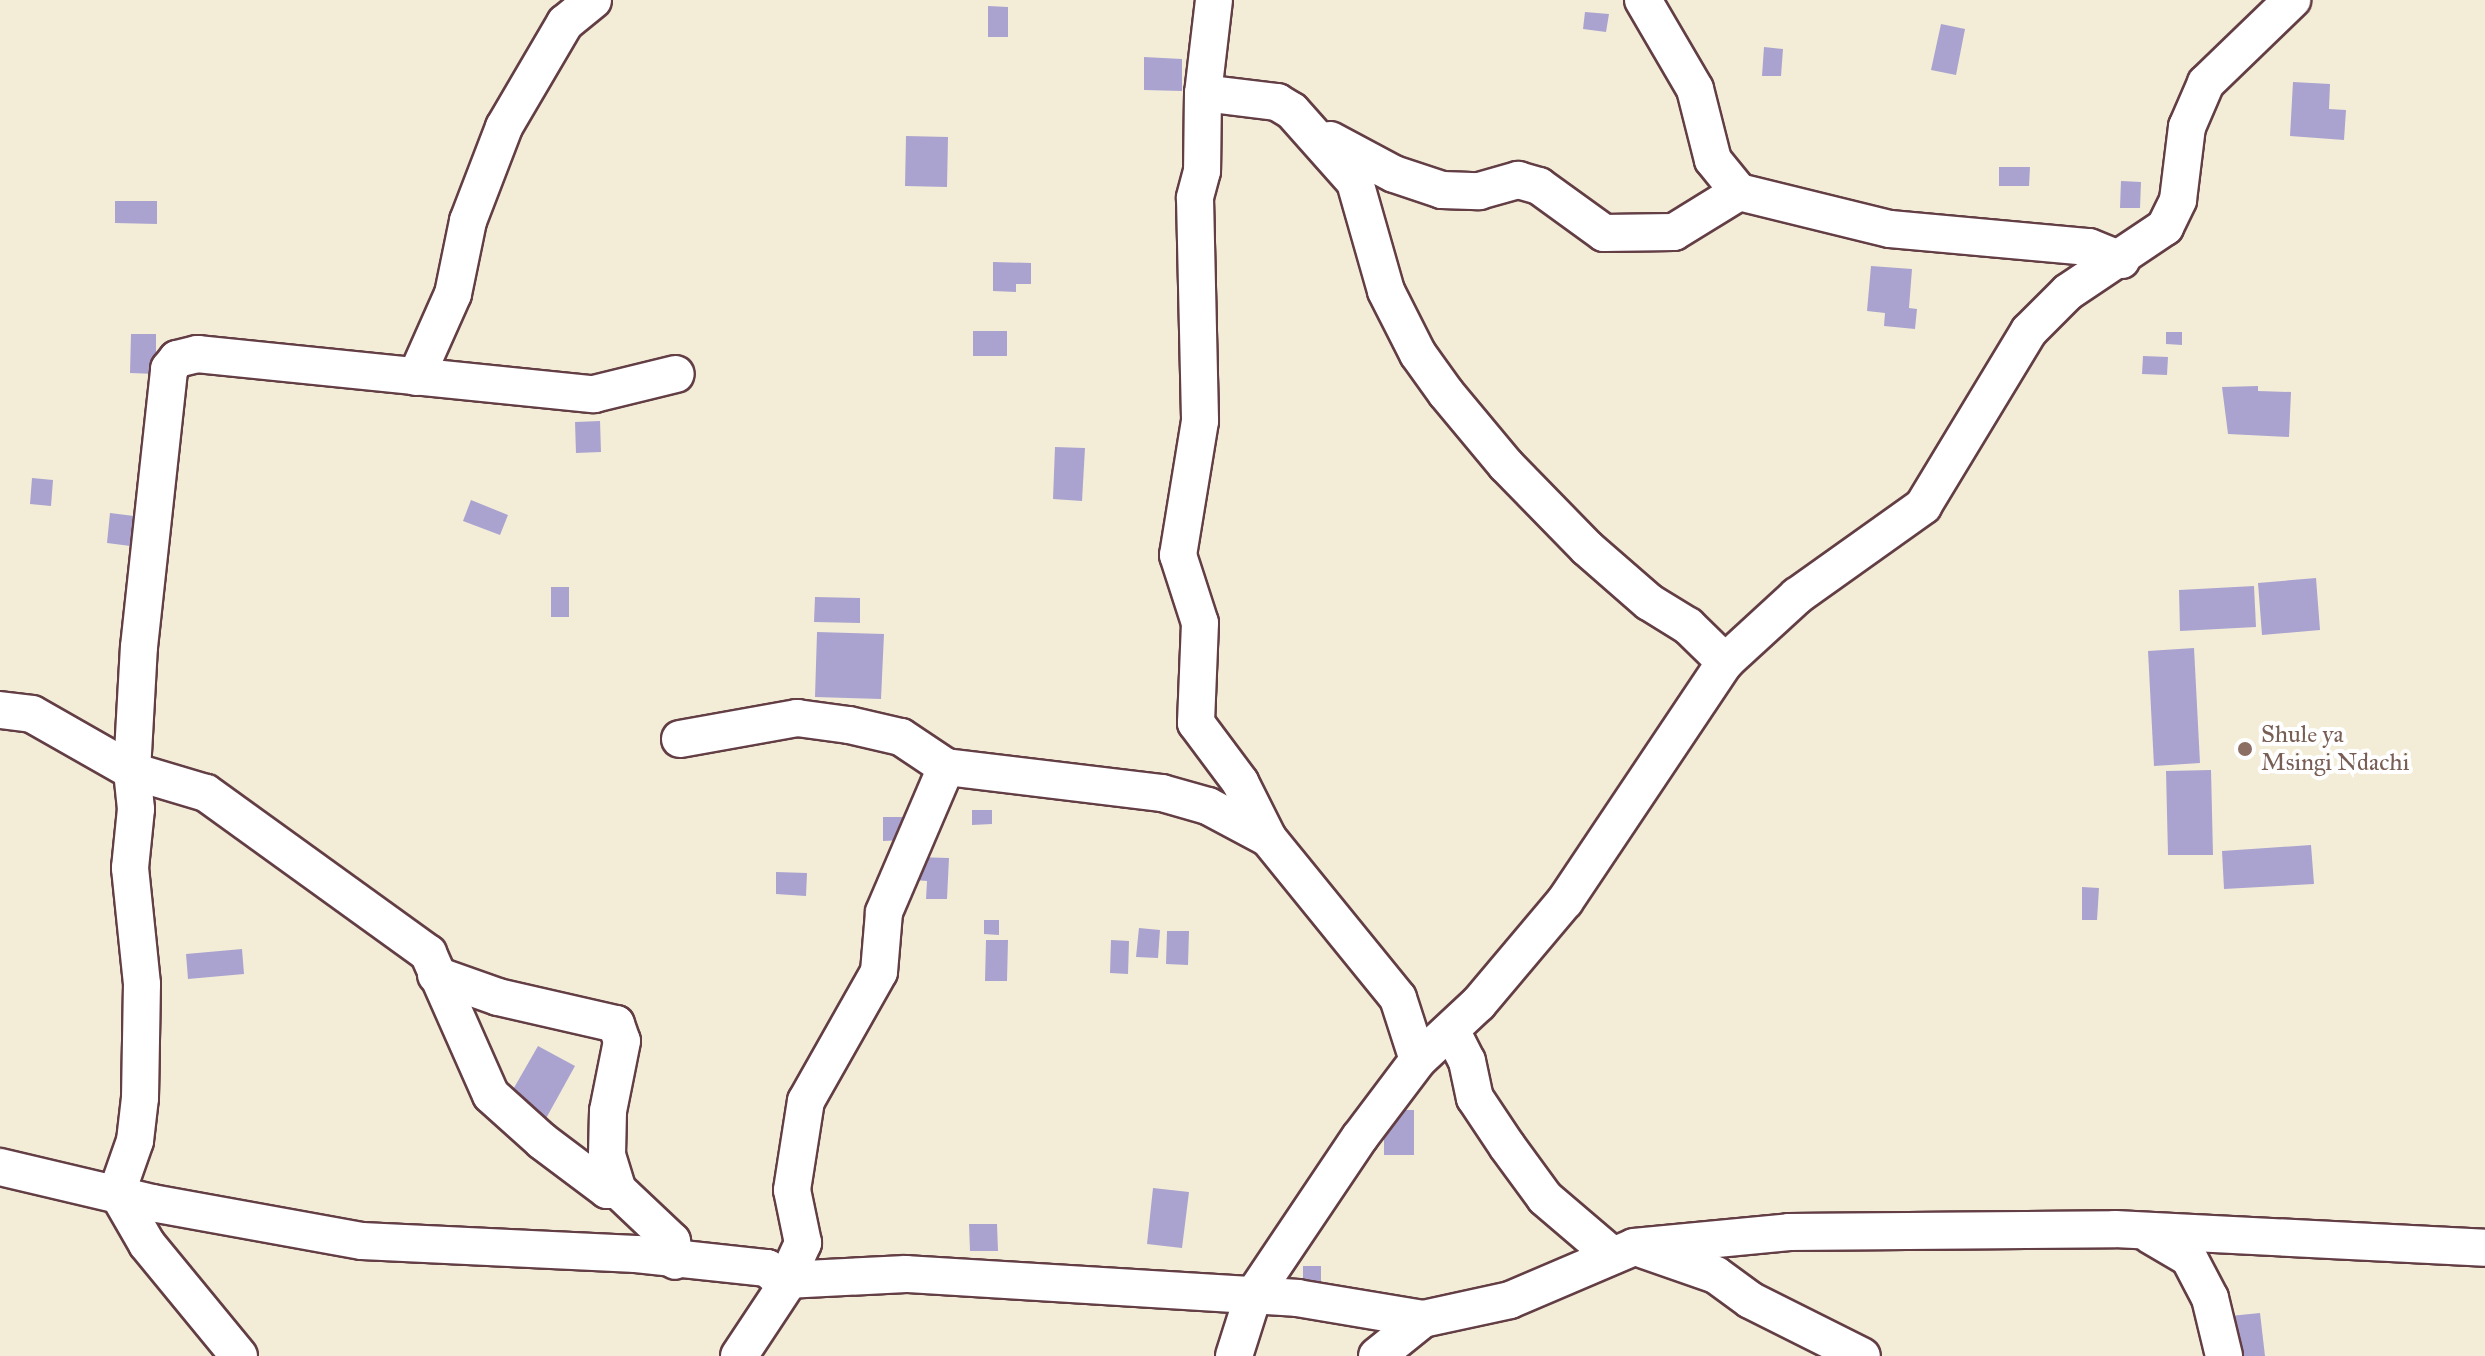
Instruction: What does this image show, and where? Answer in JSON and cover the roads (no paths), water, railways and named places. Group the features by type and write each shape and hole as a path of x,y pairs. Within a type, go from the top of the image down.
{"street":[{"path":"416,377 453,294 468,221 504,127 565,23 593,0"},
{"path":"1214,0 1203,93 1202,171 1195,198 1200,421 1178,555 1200,623 1196,723 1240,782 1268,838 1398,998 1418,1060"},
{"path":"1643,0 1695,89 1713,160 1739,192 1890,229 2089,247 2122,260"},
{"path":"1234,1356 1253,1296 1418,1060 1451,1030 1565,901 1725,662 1797,596 1884,538 1923,506 2029,331 2068,292 2122,260 2165,227 2178,200 2187,127 2206,83 2292,0"},
{"path":"1203,93 1277,102 1308,128 1355,182 1386,291 1418,354 1446,393 1506,465 1587,548 1649,602 1688,626 1725,662"},
{"path":"1308,128 1394,174 1442,190 1479,191 1518,180 1539,186 1604,233 1674,232 1739,192"},
{"path":"239,1356 147,1244 117,1192 135,1141 140,1098 142,984 131,895 132,771 139,647 169,369 177,359 197,354 320,362 416,377 594,394 676,374"},
{"path":"0,710 32,714 132,771 206,793 428,953 491,1095 542,1141 607,1190 618,1190"},
{"path":"680,739 797,718 901,737 946,767 1162,793 1208,806 1268,838"},
{"path":"776,1274 803,1243 792,1190 806,1101 879,972 884,912 946,767"},
{"path":"436,975 498,997 616,1024 622,1041 608,1111 607,1155 618,1190 672,1241 675,1261"},
{"path":"1451,1030 1467,1061 1475,1098 1545,1198 1624,1252 1716,1275 1750,1300 1862,1356"},
{"path":"0,1167 117,1192 152,1203 362,1241 636,1254 776,1274 906,1274 1253,1296 1423,1319 1510,1300 1624,1252 1846,1230 2145,1232 2485,1248"},
{"path":"2145,1232 2189,1258 2210,1298 2224,1356"},
{"path":"739,1356 786,1285 776,1274"},
{"path":"1377,1356 1423,1319"}],"place":[{"name":"Shule ya Msingi Ndachi","path":"2245,749"}]}
